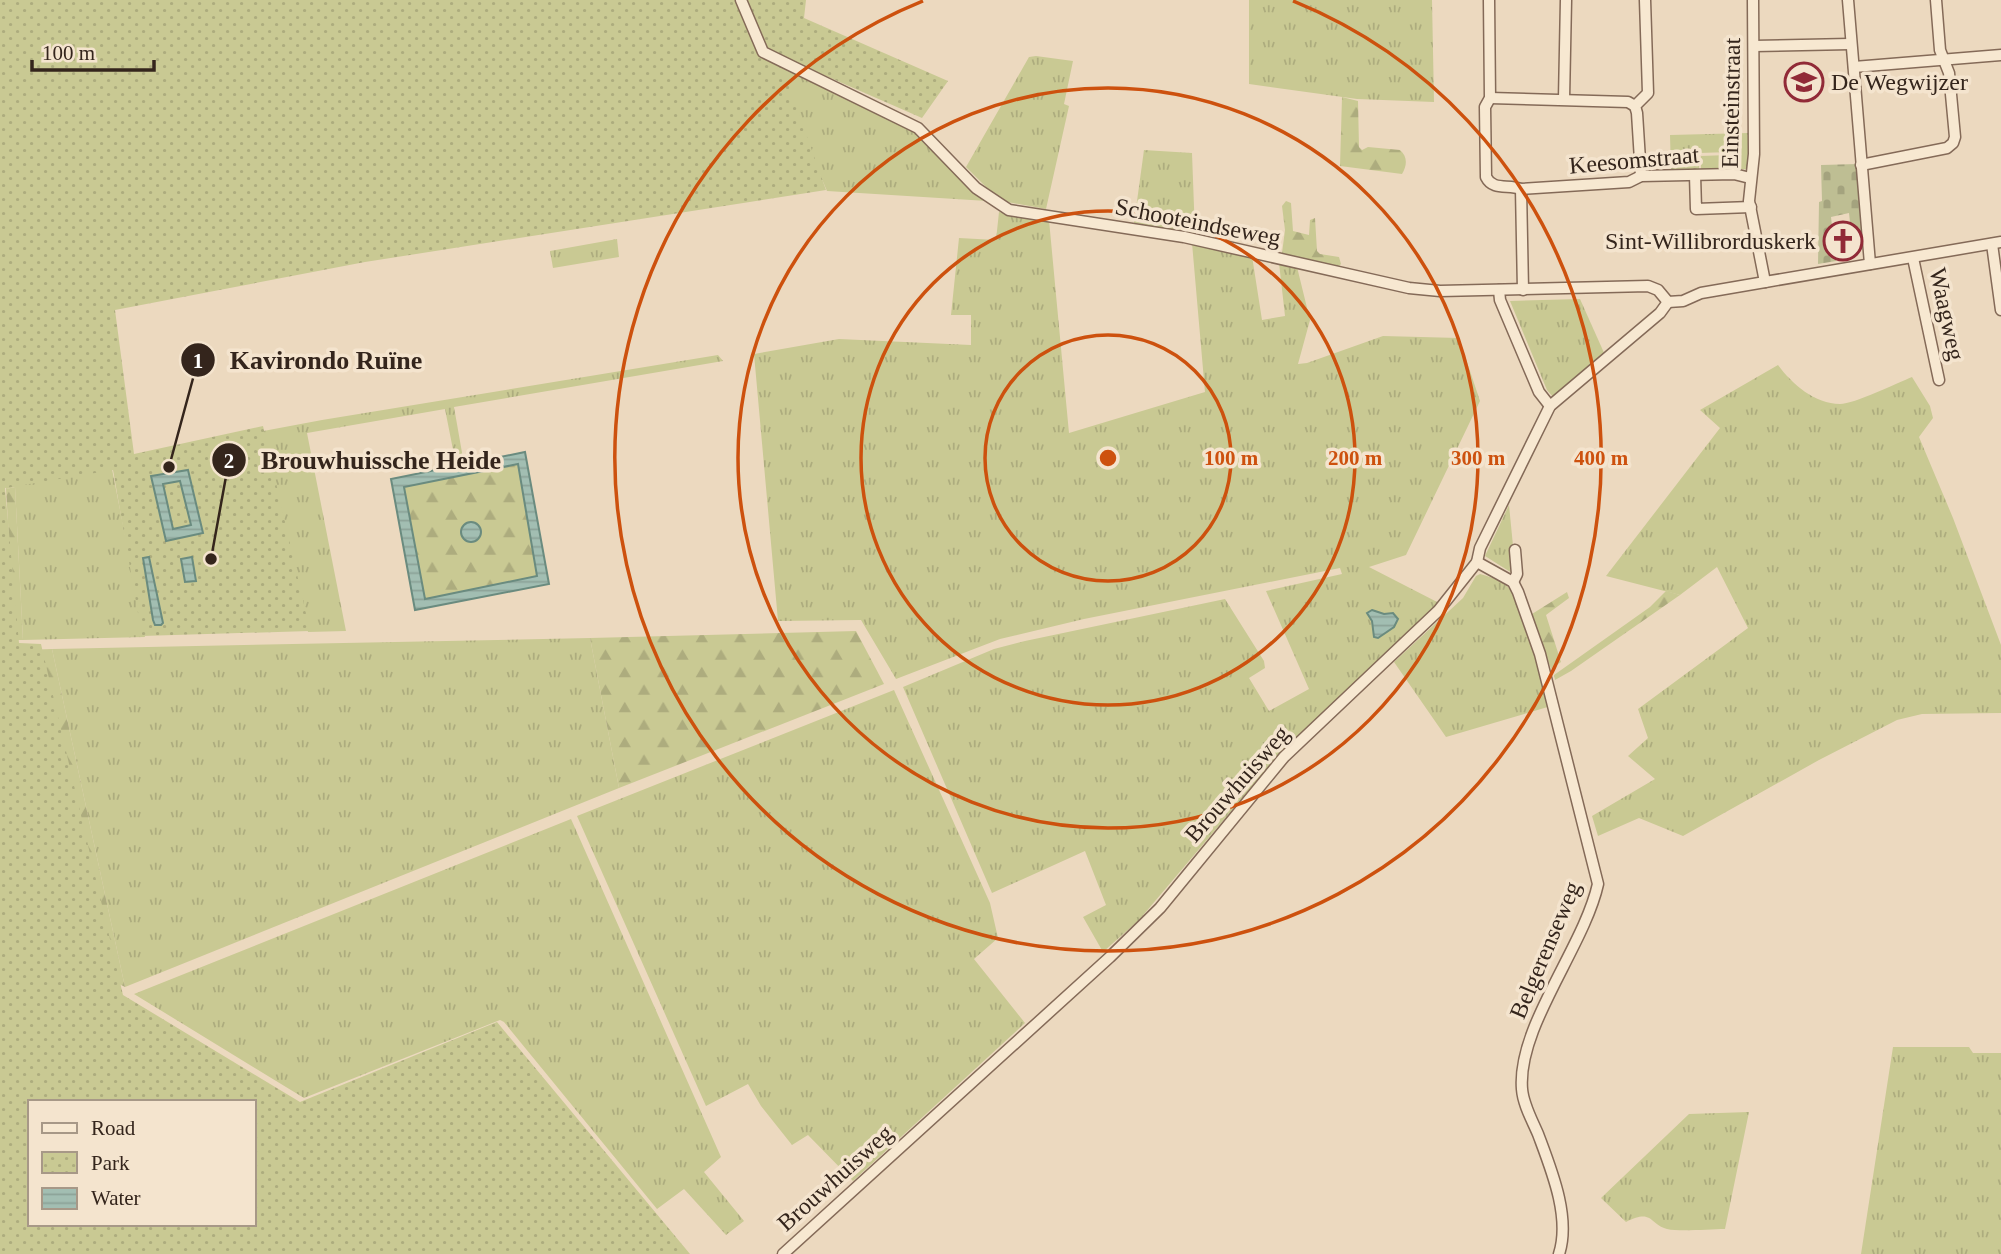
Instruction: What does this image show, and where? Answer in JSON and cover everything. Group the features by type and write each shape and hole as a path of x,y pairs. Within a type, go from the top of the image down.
{"street":[{"name":"Schooteindseweg","path":"741,0 763,52 918,128 976,188 1009,210 1184,237 1409,288 1523,290 1648,286 1658,290 1668,302"},
{"path":"1489,0 1490,98 1628,102 1635,106 1637,113 1641,176"},
{"path":"1564,99 1566,0"},
{"path":"1635,106 1648,93 1645,0"},
{"name":"Einsteinstraat","path":"1754,0 1754,154 1750,178 1751,207 1766,282"},
{"path":"1848,0 1870,264"},
{"path":"1861,164 1947,148 1953,143 1955,137 1949,73 1940,50 1936,0"},
{"path":"1754,46 1850,44"},
{"path":"1854,66 2001,55"},
{"name":"Keesomstraat","path":"1490,98 1485,107 1486,177 1494,186 1521,189 1629,182 1641,176 1734,174 1750,178"},
{"name":"Einsteinstraat","path":"1695,175 1696,209 1751,207"},
{"path":"1521,189 1523,290"},
{"path":"1668,302 1684,301 1701,293 1996,243 2001,310"},
{"name":"Waagweg","path":"1913,258 1939,380"},
{"path":"1499,290 1500,300 1539,393 1550,406"},
{"name":"Brouwhuisweg","path":"783,1254 1133,935 1160,908 1284,757 1438,611 1477,562 1480,548 1550,406 1660,313 1668,302"},
{"name":"Belgerenseweg","path":"1515,550 1517,574 1513,582 1540,654 1598,884 1595,899 1570,957 1539,1017 1522,1074 1522,1090 1547,1158 1557,1195 1563,1239 1559,1254"},
{"path":"1477,562 1513,582"}],"green space":[{"path":"0,0 806,0 804,18 948,81 922,118 778,55 826,190 365,262 115,310 134,454 263,426 310,631 142,636 113,470 5,488 19,643 41,644 123,995 300,1102 497,1022 690,1254 0,1254"},
{"path":"1249,0 1432,0 1434,102 1357,99 1249,84"},
{"path":"1029,57 1073,61 1064,104 1069,106 1046,209 1002,201 966,167"},
{"path":"775,64 912,128 987,201 827,191 773,66"},
{"path":"1342,97 1358,101 1359,147 1362,150 1368,147 1400,150 1406,162 1402,174 1340,166"},
{"path":"1748,133 1749,169 1731,170 1731,152 1699,153 1699,171 1671,172 1670,135"},
{"path":"1144,150 1192,153 1195,234 1134,223"},
{"path":"1728,155 1729,169 1701,171 1701,156"},
{"path":"1858,164 1865,247 1853,249 1849,213 1831,217 1836,261 1818,264 1821,165"},
{"path":"1286,201 1291,203 1293,231 1309,235 1310,220 1315,218 1317,251 1320,254 1339,257 1341,264 1338,267 1282,253 1285,230 1282,206"},
{"path":"999,212 1049,220 1069,433 1205,392 1192,243 1252,256 1262,320 1285,316 1279,263 1297,267 1310,320 1298,364 1383,336 1459,338 1480,401 1406,555 1369,567 1441,604 1283,750 1139,920 1103,952 1083,917 1106,905 1085,851 992,893 903,687 994,649 1225,599 1264,661 1265,668 1249,678 1269,711 1309,689 1266,591 1342,574 1340,568 1084,619 1000,639 896,679 861,620 778,621 754,354 839,339 971,345 971,315 951,315 959,238 996,240","holes":["1379,613 1388,613 1394,627 1378,638 1374,637 1372,621"]},
{"path":"617,239 619,257 553,268 550,251"},
{"path":"1580,299 1605,355 1553,397 1547,390 1510,301"},
{"path":"718,355 723,361 454,407 464,464 456,465 445,409 307,433 346,631 308,632 303,607 112,469 145,637 23,640 15,487 6,489 5,480 322,420"},
{"path":"1778,365 1805,392 1822,401 1840,404 1865,397 1912,377 1930,406 1933,418 1919,437 2001,645 2001,713 1922,714 1897,720 1683,836 1639,818 1598,836 1592,816 1655,779 1628,756 1648,738 1638,709 1748,628 1717,567 1680,595 1606,576 1720,428 1700,410"},
{"path":"518,463 537,576 425,599 404,487"},
{"path":"15,487 23,640 15,640 6,489"},
{"path":"1509,505 1515,566 1512,573 1485,556"},
{"path":"1480,574 1502,583 1519,601 1551,706 1446,737 1394,662 1463,598 1476,576"},
{"path":"1666,591 1680,595 1555,680 1554,675 1650,607"},
{"path":"1567,592 1569,598 1546,615 1561,662 1551,669 1532,614"},
{"path":"856,631 884,684 619,788 590,638"},
{"path":"590,638 619,788 125,987 52,649"},
{"path":"52,649 125,987 113,981 24,650"},
{"path":"894,690 990,903 998,938 974,959 1025,1023 853,1181 808,1135 792,1145 761,1106 748,1084 706,1106 577,816"},
{"path":"571,819 721,1157 704,1172 744,1221 726,1235 684,1189 657,1209 500,1020 304,1098 134,994"},
{"path":"1893,1047 1969,1047 1973,1053 2001,1053 2001,1254 1861,1254"},
{"path":"1749,1112 1725,1229 1673,1230 1661,1227 1646,1217 1626,1222 1601,1198 1689,1114"}],"water":[{"path":"525,452 549,584 415,610 391,479","holes":["518,464 537,576 425,599 404,487"]},
{"path":"188,470 203,533 166,541 151,476","holes":["180,481 191,525 173,529 163,484"]},
{"path":"471,522 478,525 481,532 478,539 471,542 464,539 461,532 464,525"},
{"path":"149,557 163,623 161,625 155,625 153,620 143,558"},
{"path":"192,557 196,581 185,582 181,559"},
{"path":"1372,610 1384,614 1393,613 1398,619 1394,627 1378,638 1374,637 1372,621 1367,613"}],"place":[{"name":"De Wegwijzer","path":"1804,82"},
{"name":"Sint-Willibrorduskerk","path":"1843,241"},
{"name":"Kavirondo Ruïne","path":"169,467"},
{"name":"Brouwhuissche Heide","path":"211,559"}]}
